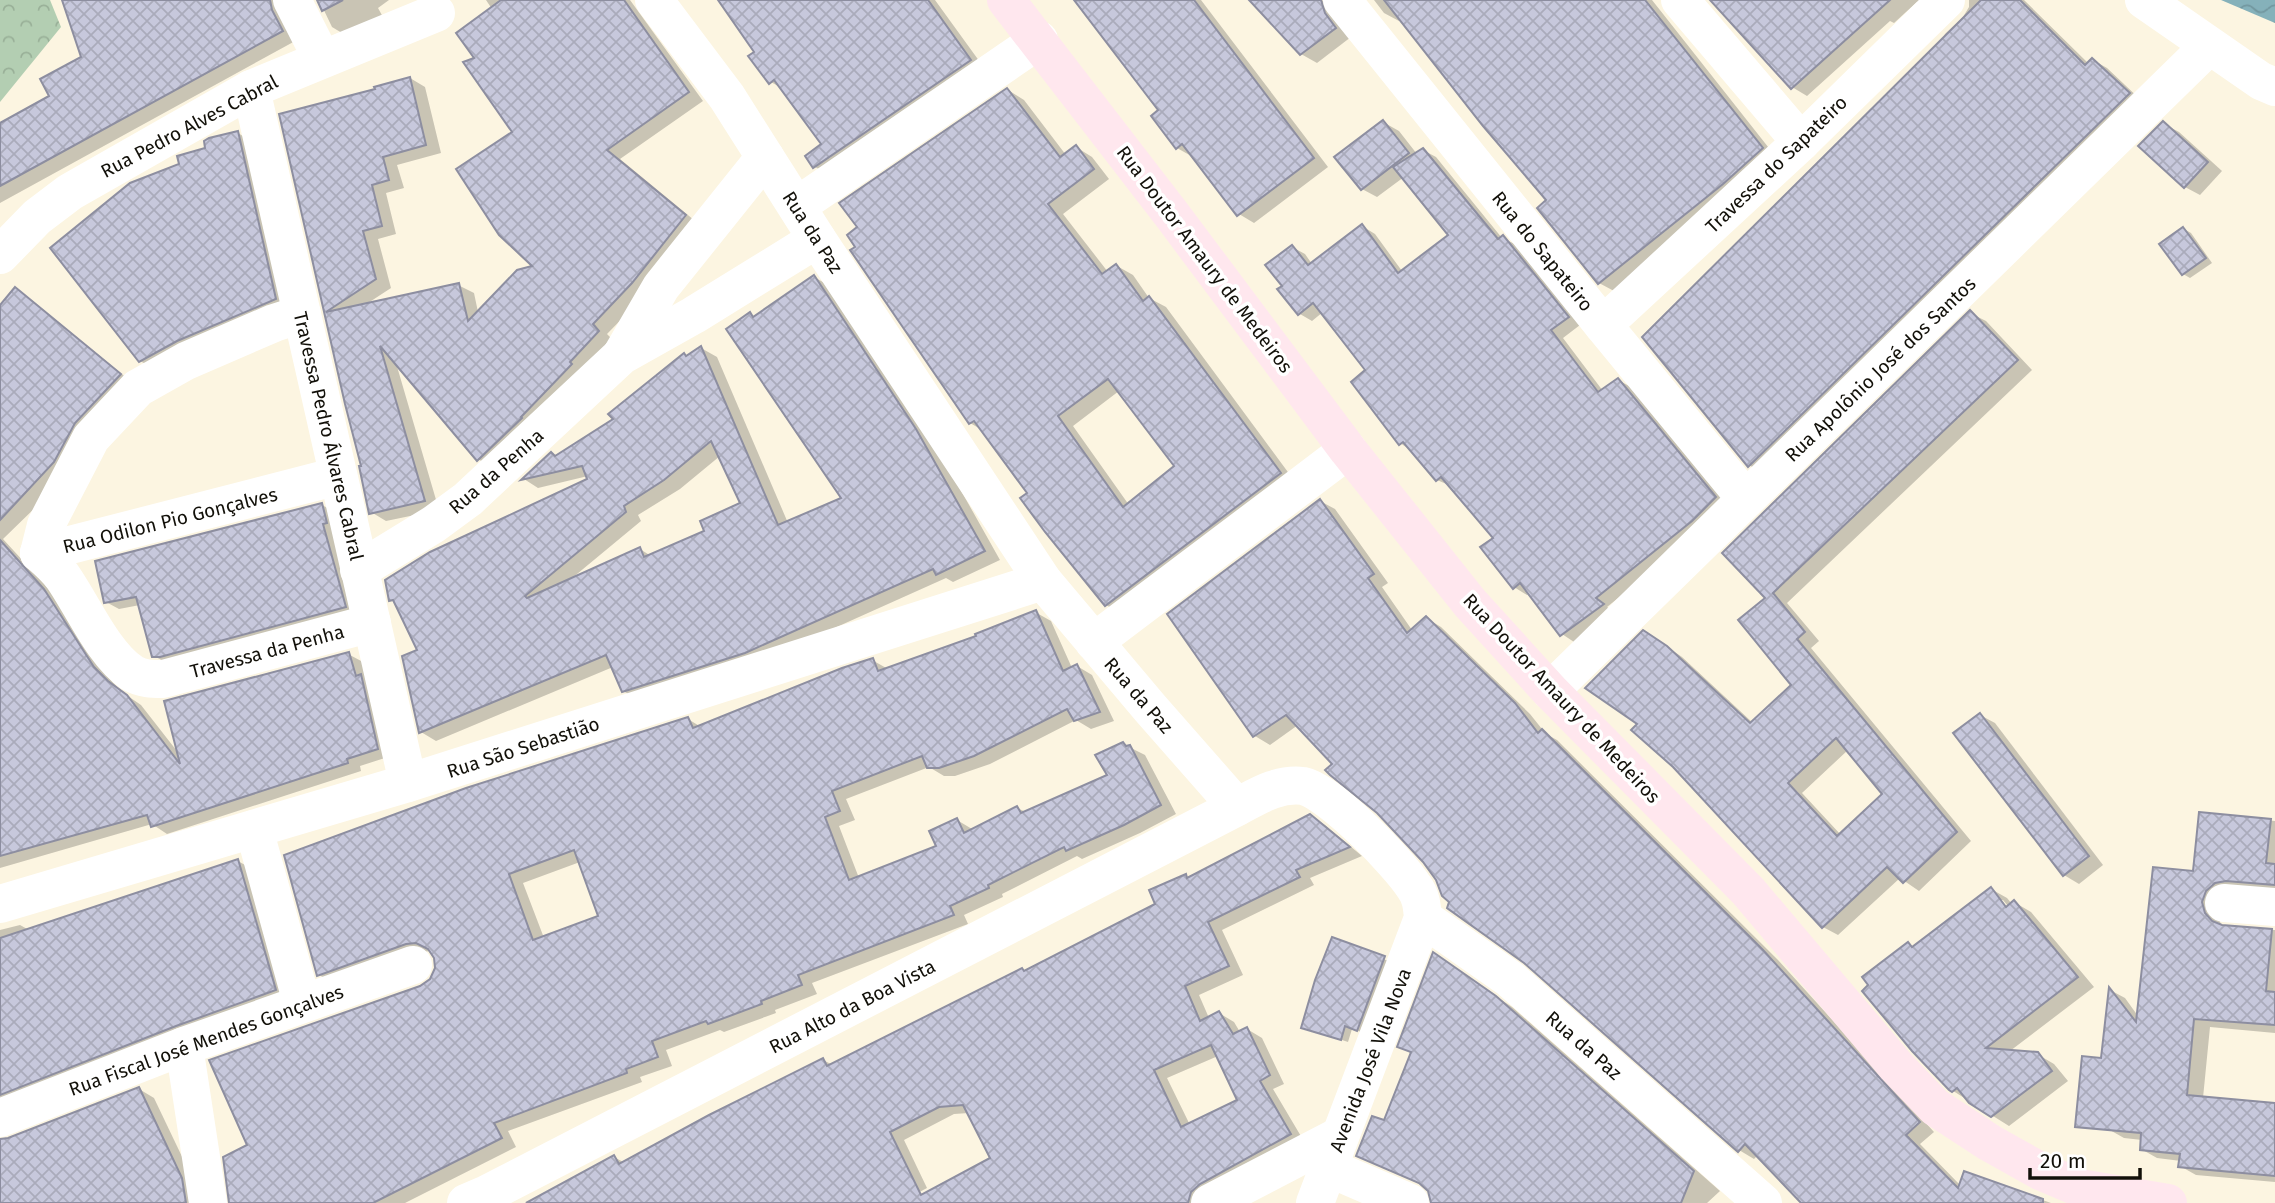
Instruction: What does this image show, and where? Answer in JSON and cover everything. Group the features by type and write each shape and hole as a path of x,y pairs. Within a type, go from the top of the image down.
{"street":[{"path":"292,0 323,60"},
{"name":"Rua da Paz","path":"654,0 727,97 817,239 1043,580 1237,807"},
{"name":"Rua Doutor Amaury de Medeiros","path":"1006,0 1348,450 1470,603 1550,691 1748,891 1896,1066 1936,1107 2078,1196 2168,1203"},
{"name":"Rua do Sapateiro","path":"1342,0 1746,499"},
{"path":"1679,0 1801,142"},
{"name":"Travessa do Sapateiro","path":"1603,325 1801,142 1946,0"},
{"path":"2144,0 2261,81 2275,87"},
{"name":"Rua Pedro Alves Cabral","path":"0,255 37,217 70,191 251,89 436,13"},
{"path":"797,206 1039,40"},
{"name":"Rua Apolônio José dos Santos","path":"1550,691 2209,46"},
{"name":"Travessa Pedro Álvares Cabral","path":"251,89 408,783"},
{"name":"Rua da Penha","path":"621,356 661,287 765,157"},
{"name":"Rua da Penha","path":"359,570 434,524 468,499 621,356 694,315 817,239"},
{"name":"Rua Odilon Pio Gonçalves","path":"302,314 274,323 186,361 138,388 91,438 46,525 39,553 338,476"},
{"path":"1094,642 1348,450"},
{"name":"Travessa da Penha","path":"39,553 61,574 95,631 123,664 131,672 147,679 163,679 372,623"},
{"name":"Rua São Sebastião","path":"0,904 408,783 1043,580"},
{"path":"1237,807 1279,787 1304,787 1317,792 1353,821 1405,876 1421,900 1423,918"},
{"name":"Rua Alto da Boa Vista","path":"481,1200 1237,807"},
{"path":"254,829 302,1003"},
{"path":"2224,904 2275,907"},
{"name":"Rua da Paz","path":"1423,918 1510,979 1725,1189 1763,1203"},
{"name":"Avenida José Vila Nova","path":"1315,1203 1423,918"},
{"name":"Rua Fiscal José Mendes Gonçalves","path":"0,1118 184,1046 413,965"},
{"path":"184,1046 208,1203"},
{"path":"1210,1203 1334,1152 1410,1203"}],"green space":[{"path":"0,0 50,0 61,27 0,102"}],"water":[{"path":"2221,0 2275,0 2275,23"}],"building":[{"path":"62,0 270,0 283,31 0,186 0,123 49,96 40,79 81,57"},
{"path":"317,0 343,0 322,11"},
{"path":"501,0 624,0 689,92 607,150 686,215 632,283 593,324 599,331 570,362 572,364 477,461 380,346 425,501 369,514 361,466 279,114 410,77 426,145 383,157 389,180 372,185 382,226 363,231 376,279 326,312 459,283 468,321 517,270 532,266 499,235 456,169 512,132 463,62 474,58 456,33"},
{"path":"718,0 928,0 971,60 813,168 805,156 821,144 774,80 769,84 748,56 754,52"},
{"path":"1074,0 1194,0 1314,158 1237,216 1182,144 1176,149 1151,116 1158,110"},
{"path":"1249,0 1321,0 1325,13 1336,28 1300,55"},
{"path":"1384,0 1645,0 1763,148 1723,184 1598,284 1537,208 1546,200 1483,126"},
{"path":"1710,0 1890,0 1791,89"},
{"path":"1981,0 2020,0 2085,65 2092,58 2130,93 1748,467 1642,337"},
{"path":"1007,88 1060,157 1076,145 1094,169 1048,204 1102,274 1116,264 1143,301 1149,296 1281,473 1105,606 1020,498 1027,493 974,421 969,424 850,250 855,247 847,235 857,227 839,203","holes":["1108,379 1174,466 1123,507 1058,416"]},
{"path":"1383,120 1409,153 1361,190 1334,157"},
{"path":"2163,121 2208,162 2184,188 2138,146"},
{"path":"238,131 276,299 177,341 139,362 50,248 130,183 179,164 177,156 205,148 204,141 209,138"},
{"path":"1423,148 1498,239 1503,235 1569,317 1551,330 1598,392 1618,378 1716,497 1692,521 1596,598 1604,604 1560,636 1520,583 1513,589 1480,547 1493,538 1441,477 1436,481 1403,442 1399,445 1351,382 1365,370 1313,303 1298,315 1277,289 1282,286 1265,265 1292,245 1308,265 1362,224 1398,273 1448,235 1393,167"},
{"path":"2183,227 2206,258 2182,275 2159,244"},
{"path":"814,275 916,429 985,551 936,575 933,569 745,653 622,692 606,655 419,733 402,656 417,650 393,600 389,601 385,580 430,552 587,479 582,466 521,480 551,452 555,456 613,419 608,414 684,353 686,356 701,346 778,525 841,498 726,329 750,312 753,317","holes":["711,441 740,503 700,521 704,531 644,557 640,547 527,598 525,596 626,512 624,506 664,480"]},
{"path":"15,287 121,374 75,423 54,462 0,520 0,305"},
{"path":"1970,310 2018,360 1773,593 1805,632 1797,639 1957,832 1903,883 1887,867 1822,928 1673,767 1631,730 1637,724 1585,688 1643,630 1667,646 1750,723 1791,685 1738,620 1765,598 1722,553","holes":["1836,738 1882,794 1837,836 1788,783"]},
{"path":"1320,499 1374,574 1368,578 1407,633 1426,616 1515,703 1538,733 1542,729 1763,950 1920,1122 1906,1135 1958,1188 1964,1171 2043,1199 2043,1203 1801,1203 1745,1144 1738,1152 1524,963 1447,908 1449,902 1442,896 1436,880 1423,862 1377,813 1325,770 1332,764 1286,715 1253,737 1167,614"},
{"path":"322,503 327,523 323,524 346,607 152,657 136,597 104,603 95,561"},
{"path":"0,540 44,589 94,667 127,695 180,764 164,701 349,652 356,676 361,674 378,749 347,759 348,763 151,827 147,815 0,856"},
{"path":"1036,610 1063,671 1077,664 1100,712 1074,721 1067,709 974,756 939,768 927,768 922,756 832,791 840,811 825,817 849,880 936,846 929,831 957,818 964,833 1017,806 1021,813 1107,775 1095,755 1123,742 1126,746 1130,745 1161,805 1124,825 1066,851 1064,847 988,885 989,888 950,906 954,915 798,975 802,985 761,1001 762,1004 652,1041 658,1057 626,1069 627,1073 494,1123 502,1138 373,1203 229,1203 223,1157 247,1145 209,1060 420,986 430,979 435,968 434,958 428,949 416,943 406,944 317,976 284,855 466,788 688,717 693,728 842,668 873,658 878,671 976,636 975,634","holes":["574,850 598,916 533,940 509,874"]},
{"path":"1980,713 2089,856 2063,876 1953,733"},
{"path":"2199,812 2271,819 2266,863 2275,864 2275,885 2226,881 2215,883 2206,891 2202,902 2205,913 2212,921 2222,925 2272,929 2266,991 2275,992 2275,1025 2194,1019 2187,1095 2275,1103 2275,1176 2178,1167 2180,1154 2140,1150 2141,1133 2075,1127 2082,1056 2101,1058 2109,987 2136,1022 2153,867 2193,871"},
{"path":"1310,814 1350,847 1296,870 1300,877 1208,922 1229,966 1185,986 1200,1021 1219,1011 1233,1034 1247,1027 1270,1075 1260,1081 1291,1134 1200,1184 1191,1192 1188,1203 526,1203 614,1155 619,1164 823,1058 827,1066 1022,968 1024,971 1155,904 1149,890 1186,874 1187,878","holes":["1211,1045 1237,1100 1181,1127 1154,1070","963,1105 990,1158 921,1195 890,1132 939,1107"]},
{"path":"238,859 276,990 0,1095 0,938"},
{"path":"1991,887 2006,907 2014,900 2078,977 1986,1048 2038,1052 2052,1071 1991,1117 1969,1103 1957,1088 1952,1092 1949,1090 1912,1051 1862,991 1868,985 1862,977 1908,942 1912,947"},
{"path":"1332,937 1385,956 1357,1031 1345,1026 1341,1040 1301,1028 1315,980"},
{"path":"1433,952 1496,996 1694,1171 1681,1203 1431,1203 1428,1191 1419,1183 1356,1156 1372,1116 1384,1120 1411,1052 1397,1047"},
{"path":"139,1087 182,1178 186,1203 0,1203 0,1139"}]}
